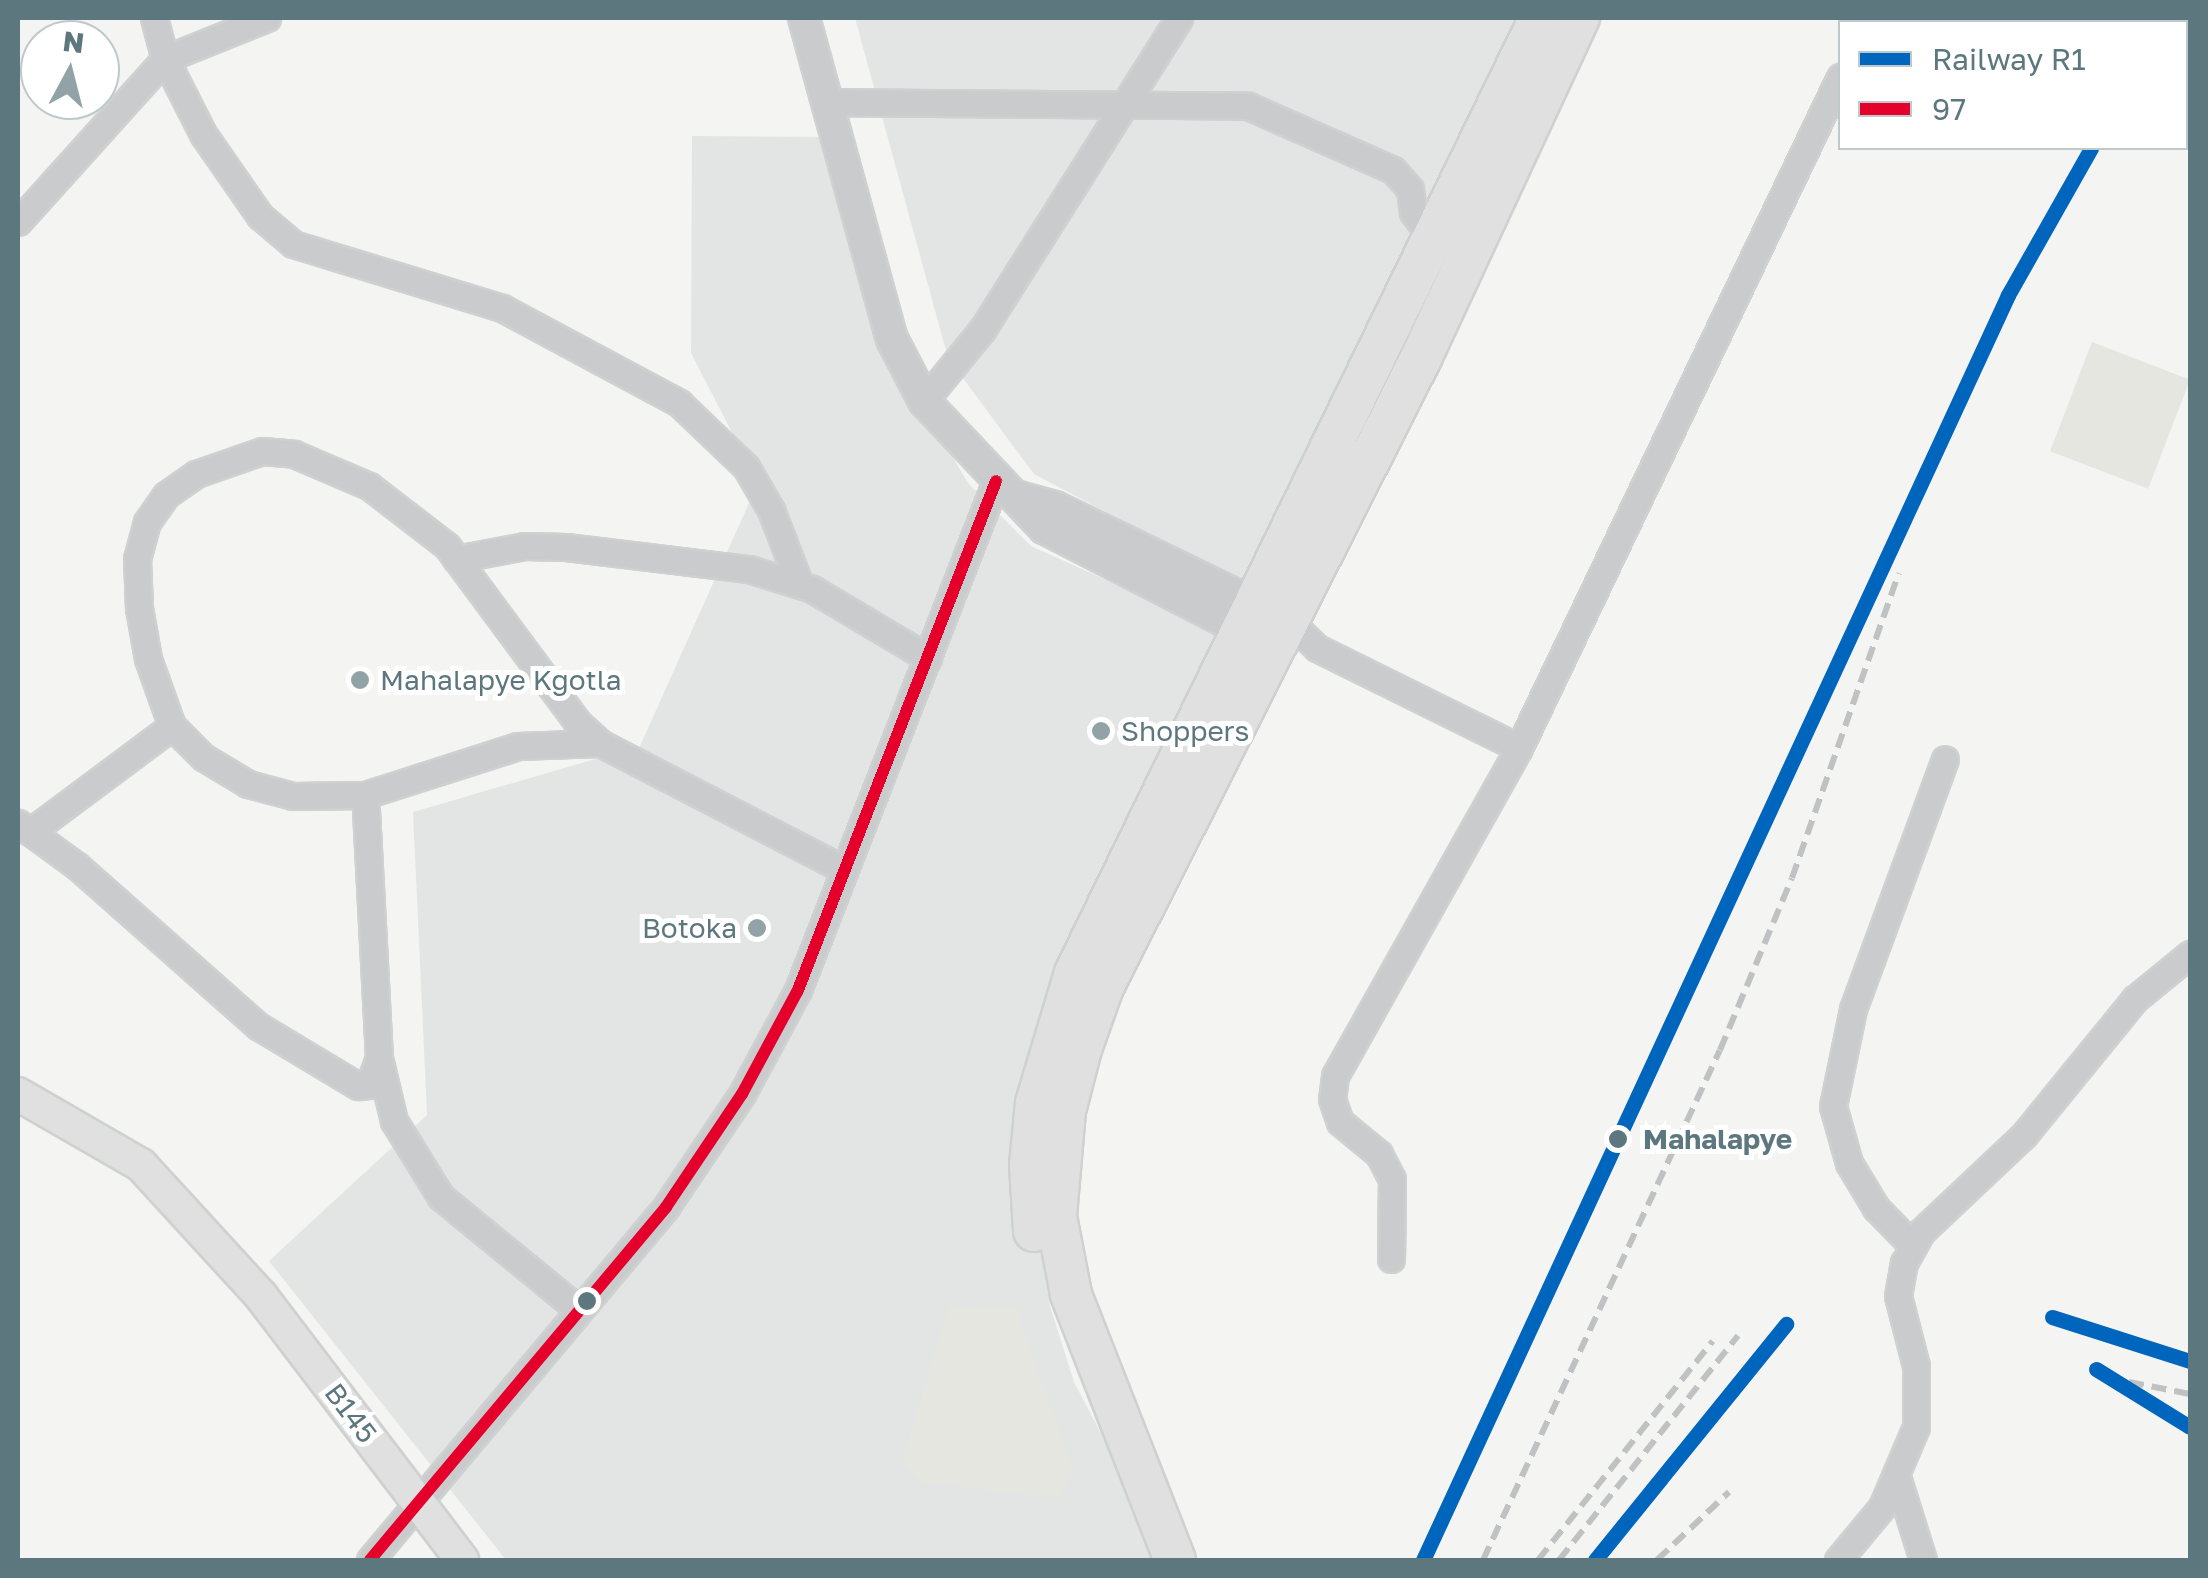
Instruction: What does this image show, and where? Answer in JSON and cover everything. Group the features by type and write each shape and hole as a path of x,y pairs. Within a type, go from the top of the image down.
{"highway":[{"path":"1175,1560 1070,1294 1056,1216 1061,1148 1081,1049 1103,987 1267,626 1433,240 1540,18"},
{"path":"1145,1560 1044,1298 1030,1165 1036,1104 1074,973 1421,358 1579,18"}],"main road":[{"name":"B145","path":"18,1094 141,1165 236,1268 462,1560"}],"street":[{"path":"154,18 165,59 235,185 293,244 502,308 650,385 706,424 762,496 800,584"},
{"path":"18,222 165,59 267,18"},
{"path":"804,18 892,339 924,401 1004,488 1071,545 1318,648 1519,748"},
{"path":"924,401 982,330 1120,104 1179,18"},
{"path":"1391,1259 1392,1180 1379,1154 1340,1122 1332,1099 1335,1076 1519,748 1838,82"},
{"path":"825,102 1231,104 1270,114 1393,170 1410,189 1413,212 1433,240"},
{"path":"600,743 518,746 365,795 293,796 248,784 203,757 172,726 148,659 137,559 147,522 166,494 230,458 294,454 369,486 423,523 456,558 577,722 600,743 843,869"},
{"path":"370,1560 666,1207 742,1094 798,990 928,658 1004,488"},
{"path":"456,558 525,546 621,551 749,569 800,584 928,658"},
{"path":"172,726 24,827 258,1026 312,1062 358,1086 368,1085 379,1058"},
{"path":"1914,1246 1876,1208 1849,1163 1833,1106 1853,1009 1945,758"},
{"path":"365,795 379,1058 394,1121 441,1196 579,1310"},
{"path":"1838,1560 1898,1480 1916,1428 1916,1366 1898,1296 1914,1246 2024,1136 2135,1000 2190,954"},
{"path":"1898,1480 1922,1560"}],"shaded area":[{"path":"855,18 1519,18 1270,599 1034,474 948,358"},
{"path":"692,136 830,137 901,370 968,483 1031,546 1255,647 1039,1172 1050,1306 1074,1382 1136,1500 1152,1560 506,1560 269,1261 427,1115 413,812 640,746 758,483 691,353"},
{"path":"2092,342 2190,380 2148,489 2050,451"},
{"path":"1015,1306 1073,1471 1059,1498 922,1482 902,1461 949,1307"}],"railway":[{"path":"1483,1560 1720,1050 1792,878 1899,573"},
{"path":"2052,1317 2190,1361"},
{"path":"1595,1560 1786,1324"},
{"path":"1559,1560 1738,1336"},
{"path":"1538,1560 1713,1341"},
{"path":"2096,1369 2190,1427"},
{"path":"2129,1382 2190,1394"},
{"path":"1657,1560 1729,1492"}],"rail line":[{"name":"R1","path":"1423,1560 2008,295 2090,150"},
{"name":"R1","path":"2052,1317 2190,1361"},
{"name":"R1","path":"1595,1560 1786,1324"},
{"name":"R1","path":"2096,1369 2190,1427"}],"transit line":[{"name":"97","path":"370,1560 666,1207 742,1094 798,990 996,481"}],"place":[{"name":"Mahalapye Kgotla","path":"360,680"},
{"name":"Shoppers","path":"1101,731"},
{"name":"Botoka","path":"757,928"},
{"name":"Mahalapye","path":"1618,1139"}]}
